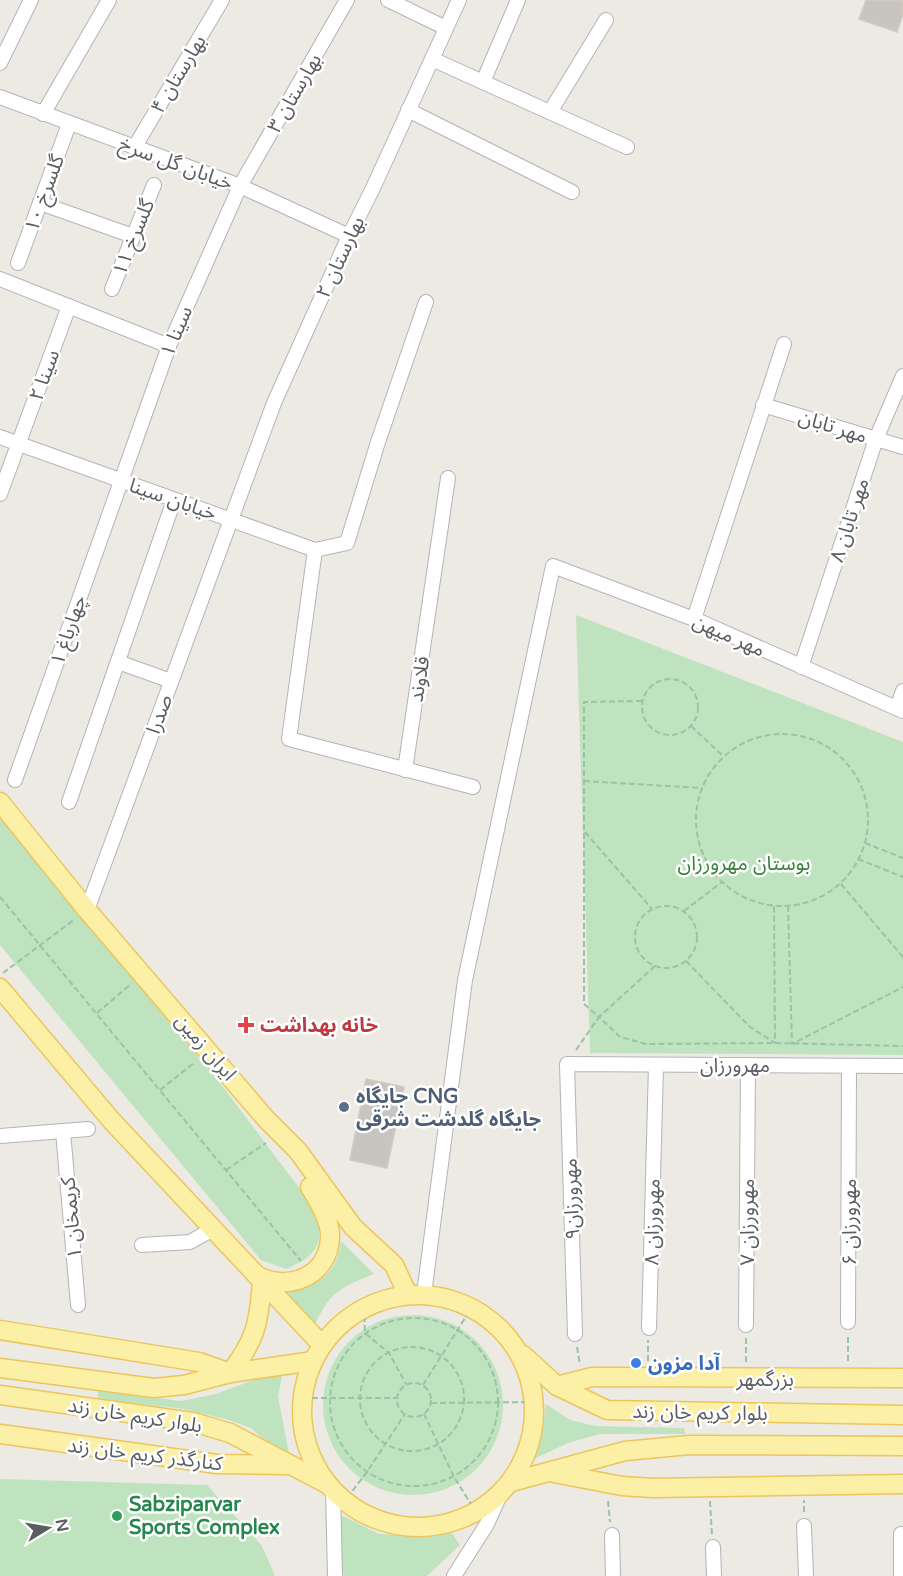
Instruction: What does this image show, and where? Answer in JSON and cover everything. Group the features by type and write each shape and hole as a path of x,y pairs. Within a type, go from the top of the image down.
{"main road":[{"name":"ایران زمین","path":"0,802 87,910 266,1119 298,1151 353,1227 394,1265 416,1293"},
{"path":"0,988 111,1120 259,1278 318,1353"},
{"path":"259,1278 282,1283 297,1281 312,1275 325,1259 331,1237 322,1206 266,1119"},
{"path":"0,1330 199,1362 230,1373 246,1353 255,1331 259,1278"},
{"path":"335,1492 316,1466 307,1444 303,1422 303,1398 307,1379 318,1353 334,1330 364,1307 416,1293 472,1307 493,1321 518,1350 529,1375 534,1402 534,1430 525,1457 506,1488"},
{"name":"بلوار کریم خان زند","path":"518,1350 557,1386 607,1410 903,1414"},
{"name":"بلوار کریم خان زند","path":"0,1368 154,1388 184,1385 318,1353"},
{"name":"بزرگمهر","path":"557,1386 592,1377 903,1378"},
{"name":"بلوار کریم خان زند","path":"0,1395 193,1422 230,1433 335,1492 364,1514 386,1523 409,1527 432,1527 455,1522 476,1512 506,1488 625,1451 689,1445 903,1446"},
{"name":"کنارگذر کریم خان زند","path":"0,1434 217,1464 291,1466"},
{"path":"549,1473 653,1488 903,1484"}],"street":[{"path":"0,63 31,0"},
{"path":"43,114 109,0"},
{"name":"بهارستان ۴","path":"134,148 222,0"},
{"name":"بهارستان ۳","path":"240,186 347,0"},
{"path":"388,0 446,28"},
{"name":"بهارستان ۲","path":"230,519 274,403 459,0"},
{"path":"483,82 518,0"},
{"path":"550,112 606,20"},
{"path":"432,59 627,147"},
{"name":"خیابان گل سرخ","path":"0,97 240,186 349,236"},
{"path":"408,110 572,192"},
{"name":"گلسرخ ۱۰","path":"18,263 69,124"},
{"name":"گلسرخ ۱۱","path":"112,289 154,185"},
{"name":"سینا ۱","path":"121,480 169,346 240,186"},
{"path":"40,203 133,236"},
{"path":"0,279 169,346"},
{"path":"426,302 378,442 347,543 315,550 289,739 474,787"},
{"name":"سینا ۲","path":"0,494 69,306"},
{"path":"694,619 784,344"},
{"name":"مهر تابان ۸","path":"801,667 876,439 903,376"},
{"name":"مهر تابان","path":"763,405 903,447"},
{"name":"خیابان سینا","path":"0,437 315,550"},
{"name":"قلاوند","path":"405,770 448,478"},
{"name":"چهارباغ ۱","path":"15,780 121,480"},
{"path":"69,802 174,500"},
{"name":"صدرا","path":"87,910 230,519"},
{"name":"مهر میهن","path":"416,1293 465,980 553,566 694,619 900,710"},
{"path":"118,662 171,681"},
{"path":"900,710 903,691"},
{"name":"مهرورزان","path":"567,1064 903,1066"},
{"name":"مهرورزان۹","path":"567,1064 575,1334"},
{"name":"مهرورزان ۸","path":"649,1328 656,1065"},
{"name":"مهرورزان ۷","path":"746,1325 748,1065"},
{"name":"مهرورزان ۶","path":"849,1066 849,1322"},
{"path":"0,1136 88,1129"},
{"name":"کریمخان ۱","path":"63,1131 78,1305"},
{"path":"142,1245 190,1242 213,1229"},
{"path":"454,1576 487,1524 506,1488"},
{"path":"335,1492 335,1576"},
{"path":"804,1526 806,1576"},
{"path":"901,1534 901,1576"},
{"path":"612,1535 613,1576"},
{"path":"713,1546 714,1576"}],"path":[{"path":"669,679 687,684 693,691 698,709 696,718 691,726 675,735 657,732 644,719 642,701 645,692 660,680 669,679"},
{"path":"642,701 584,702 584,1004 620,1037 646,1044 775,1043 903,1046"},
{"path":"691,726 723,756"},
{"path":"766,734 791,734 815,740 836,753 853,771 864,793 868,818 865,843 858,859 841,883 825,894 808,902 788,906 755,902 737,894 722,882 709,866 700,848 696,808 701,788 710,771 723,756 743,742 766,734"},
{"path":"584,781 701,788"},
{"path":"585,832 652,909"},
{"path":"865,843 903,858"},
{"path":"858,859 903,877"},
{"path":"684,911 722,882"},
{"path":"841,883 903,957"},
{"path":"0,897 312,1275"},
{"path":"669,905 684,911 691,918 697,936 692,954 686,961 671,967 655,966 646,961 640,953 635,933 638,923 652,909 669,905"},
{"path":"774,906 775,1043"},
{"path":"788,906 792,1044"},
{"path":"0,975 87,910"},
{"path":"686,961 750,1028 775,1043"},
{"path":"567,1064 599,1017 655,966"},
{"path":"97,1014 142,974"},
{"path":"792,1044 903,987"},
{"path":"160,1090 209,1051"},
{"path":"226,1170 277,1136"},
{"path":"364,1307 365,1333 389,1353 406,1384"},
{"path":"423,1385 472,1307"},
{"path":"411,1318 435,1320 458,1330 475,1343 488,1361 496,1382 498,1403 495,1426 486,1446 472,1464 454,1477 433,1484 410,1486 388,1482 367,1472 351,1458 339,1440 332,1420 330,1399 333,1380 340,1362 351,1346 365,1333 387,1322 411,1318"},
{"path":"848,1378 849,1322"},
{"path":"746,1325 746,1379"},
{"path":"647,1378 649,1328"},
{"path":"575,1334 582,1380"},
{"path":"416,1347 432,1351 446,1359 457,1372 463,1387 464,1403 460,1421 449,1436 438,1444 417,1451 400,1450 386,1443 370,1430 362,1414 361,1399 364,1380 372,1365 389,1353 400,1348 416,1347"},
{"path":"406,1384 423,1385 430,1394 431,1403 424,1414 413,1417 399,1409 396,1398 401,1387 406,1384"},
{"path":"303,1398 396,1398"},
{"path":"431,1403 534,1402"},
{"path":"335,1492 367,1472 405,1414"},
{"path":"424,1414 454,1477 476,1512"},
{"path":"606,1483 612,1535"},
{"path":"804,1485 804,1526"},
{"path":"708,1486 713,1546"}],"green space":[{"name":"بوستان مهرورزان","path":"576,615 903,742 903,1055 590,1053"},
{"path":"0,816 223,1087 315,1209 319,1239 317,1246 306,1258 286,1269 261,1260 0,945"},
{"path":"341,1241 374,1274 337,1292 326,1305 314,1326 285,1294 307,1287 323,1278 335,1263"},
{"path":"413,1315 447,1322 463,1330 477,1341 488,1355 496,1371 503,1405 496,1439 488,1455 477,1469 463,1480 447,1488 413,1495 379,1488 363,1480 349,1469 338,1455 330,1439 323,1405 330,1371 338,1355 349,1341 363,1330 379,1322"},
{"path":"272,1373 282,1377 278,1396 289,1454 279,1453 251,1428 229,1420 184,1409 98,1399 98,1391 182,1401 216,1394"},
{"path":"546,1404 570,1420 595,1426 684,1428 685,1434 600,1434 568,1443 534,1459 543,1430"},
{"name":"Sabziparvar Sports Complex","path":"0,1479 207,1485 262,1546 275,1576 0,1576"},
{"path":"333,1511 379,1534 452,1533 460,1545 427,1576 344,1576 325,1518"}],"building":[{"path":"866,0 903,0 903,14 897,32 859,19"},
{"path":"366,1079 404,1087 387,1168 350,1160"}],"place":[{"name":"خانه بهداشت","path":"246,1025"},
{"name":"جایگاه CNG جایگاه گلدشت شرقی","path":"344,1107"},
{"name":"آدا مزون","path":"636,1363"},
{"name":"Sabziparvar Sports Complex","path":"117,1516"}]}
